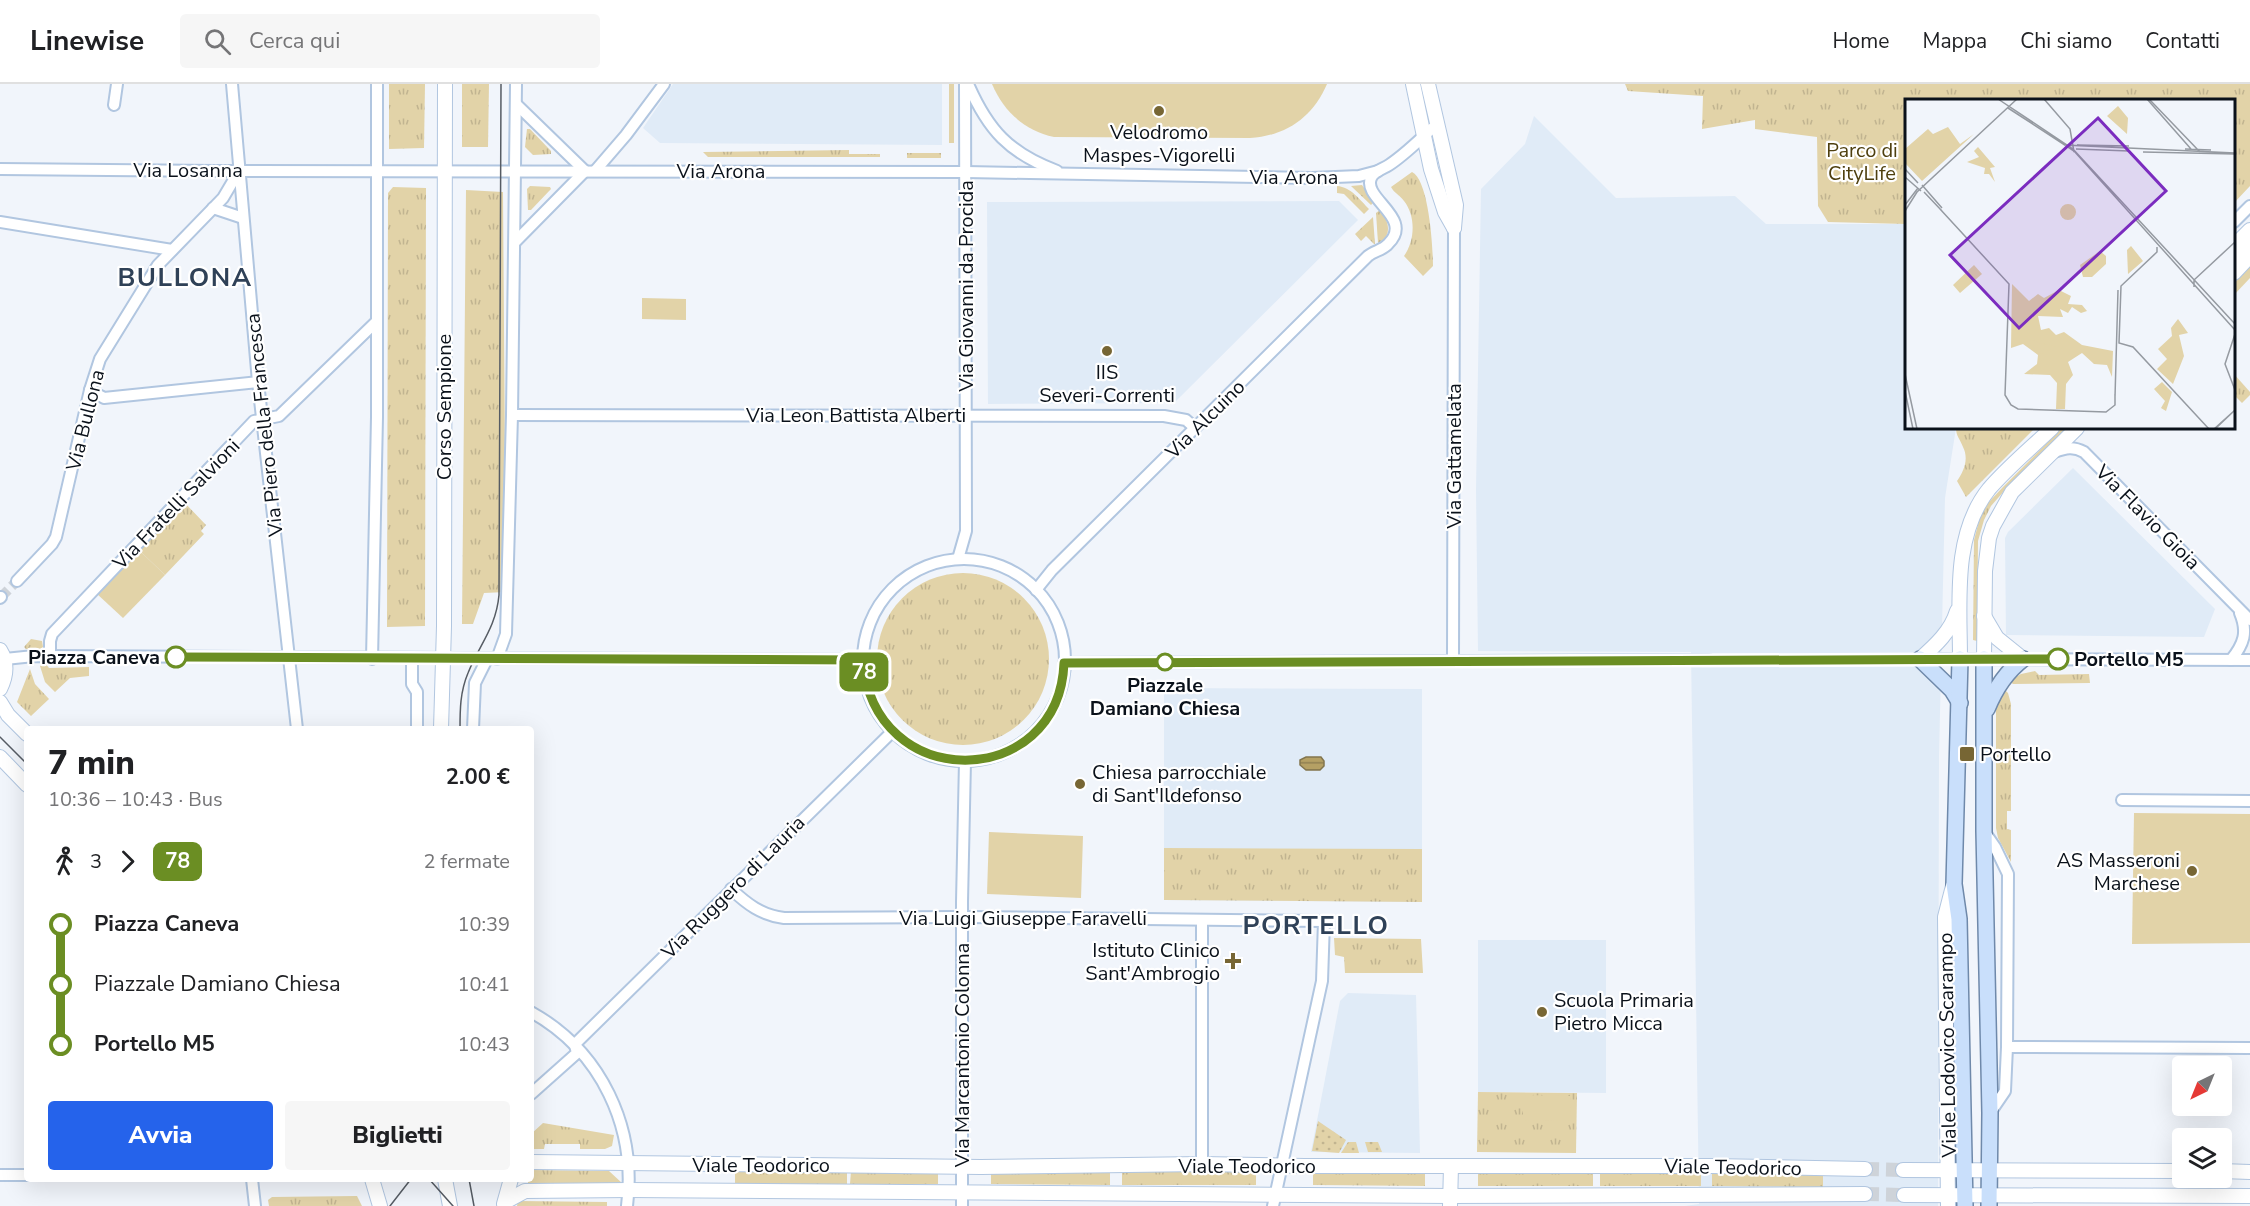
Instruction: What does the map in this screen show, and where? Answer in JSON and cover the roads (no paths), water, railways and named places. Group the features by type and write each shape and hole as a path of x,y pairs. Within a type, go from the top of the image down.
{"main road":[{"path":"1920,658 1949,687 1960,703"},
{"name":"Viale Lodovico Scarampo","path":"1960,659 1954,884 1959,919 1965,1200"},
{"name":"Viale Lodovico Scarampo","path":"1984,659 1984,831 1990,1113 1989,1200"},
{"path":"1985,715 1997,687 2014,666 2023,659"}],"street":[{"path":"114,105 117,84"},
{"name":"Via Piero della Francesca","path":"232,84 258,382 297,726"},
{"path":"372,659 377,417 377,84"},
{"name":"Corso Sempione","path":"441,726 445,84"},
{"path":"473,726 475,683 506,634 512,415 516,84"},
{"path":"515,242 626,135 664,84"},
{"name":"Via Arona","path":"967,84 980,111 1013,149 1034,163 1065,174"},
{"name":"Via Giovanni da Procida","path":"958,560 966,531 967,84"},
{"path":"1413,84 1431,169 1445,212 1454,228"},
{"path":"1428,84 1456,205 1454,228"},
{"path":"516,104 590,171"},
{"path":"1378,171 1388,166 1436,125"},
{"name":"Via Losanna","path":"0,169 376,171"},
{"name":"Via Bullona","path":"17,581 56,537 90,390 100,359 152,274 172,249 223,198 239,171"},
{"name":"Via Arona","path":"376,171 966,172 1312,178 1359,176 1378,171"},
{"name":"Via Alcuino","path":"1036,590 1061,561 1376,250 1383,248 1391,241 1395,225 1392,216 1371,188 1371,178 1378,171"},
{"path":"2235,221 2250,206"},
{"path":"213,208 243,218"},
{"path":"0,222 172,249"},
{"name":"Via Gattamelata","path":"1454,228 1454,661"},
{"path":"2235,245 2250,230"},
{"path":"2235,259 2250,243"},
{"path":"2235,272 2250,256"},
{"name":"Via Fratelli Salvioni","path":"51,656 52,634 254,422 273,419 285,411 376,322"},
{"path":"90,390 104,398 258,382"},
{"name":"Via Leon Battista Alberti","path":"512,415 1170,416 1186,420 1195,428"},
{"path":"1960,659 1964,549 1976,512 1989,490 2049,429"},
{"path":"1984,659 1983,614 1987,554 1993,526 2012,492 2077,429"},
{"name":"Via Flavio Gioia","path":"2051,453 2067,448 2075,448 2084,452 2250,620"},
{"path":"958,560 977,560 998,566 1020,577 1036,590 1048,605 1058,625 1064,650 1063,675 1057,699 1038,728 1020,744 999,754 965,761 927,754 908,744 892,731 873,705 866,684 863,660 865,639 872,618 890,591 907,577 926,566 958,560"},
{"path":"1920,658 1937,644 1951,625 1957,614 1961,594"},
{"path":"2230,660 2239,650 2244,639 2245,625 2237,607"},
{"path":"1983,614 1997,638 2023,659"},
{"path":"0,689 6,671 2,654 372,659 863,660"},
{"path":"1920,658 2250,660"},
{"path":"412,659 412,684 417,692 417,726"},
{"path":"1064,663 1709,660"},
{"path":"0,702 8,715 24,731"},
{"name":"Via Ruggero di Lauria","path":"534,1091 577,1053 575,1044 892,731"},
{"path":"0,757 24,782"},
{"name":"Via Marcantonio Colonna","path":"962,1206 962,917 965,761"},
{"path":"2122,800 2250,801"},
{"name":"Viale Lodovico Scarampo","path":"1984,831 1995,847 2008,874 2005,1091 1990,1113"},
{"name":"Viale Lodovico Scarampo","path":"1948,1200 1945,917 1954,884"},
{"name":"Via Luigi Giuseppe Faravelli","path":"731,889 750,906 773,916 1324,921 1322,981 1282,1166"},
{"path":"1202,920 1202,1164"},
{"path":"534,1014 575,1044 594,1067 609,1092 624,1134 629,1163 627,1206"},
{"path":"2007,1047 2250,1048"},
{"name":"Viale Teodorico","path":"534,1162 963,1167 1202,1164 1712,1166 1865,1169"},
{"path":"1274,1201 1282,1166"},
{"path":"1450,1201 1451,1166"},
{"path":"1904,1170 1966,1170"},
{"name":"Viale Lodovico Scarampo","path":"1966,1170 1989,1170"},
{"path":"1989,1170 2172,1171"},
{"path":"2232,1172 2250,1172"},
{"path":"0,1175 24,1175"},
{"path":"252,1182 255,1206"},
{"path":"373,1182 380,1206"},
{"path":"446,1182 450,1206"},
{"path":"504,1204 510,1182"},
{"name":"Viale Teodorico","path":"504,1204 525,1191 629,1190 962,1191 1274,1201 1450,1201 1865,1194"},
{"path":"1904,1195 1948,1200 2250,1196"}],"tunnel":[{"path":"1,597 17,581"},
{"path":"1709,660 1920,659"},
{"path":"1865,1169 1903,1170"},
{"path":"1865,1194 1904,1195"}],"tram line":[{"path":"460,726 465,680 491,627 499,595 501,84"},
{"path":"0,737 24,761"},
{"path":"390,1206 409,1182"},
{"path":"432,1182 453,1206"},
{"path":"470,1182 474,1206"}],"place":[{"name":"Velodromo Maspes-Vigorelli","path":"1159,111"},
{"name":"IIS Severi-Correnti","path":"1107,351"},
{"name":"Piazza Caneva","path":"176,657"},
{"name":"Portello M5","path":"2058,659"},
{"name":"Piazzale Damiano Chiesa","path":"1165,662"},
{"name":"Portello","path":"1967,754"},
{"name":"Chiesa parrocchiale di Sant'Ildefonso","path":"1080,784"},
{"name":"AS Masseroni Marchese","path":"2192,871"},
{"name":"Istituto Clinico Sant'Ambrogio","path":"1233,961"},
{"name":"Scuola Primaria Pietro Micca","path":"1542,1012"}],"district":[{"name":"BULLONA","path":"185,277"},
{"name":"PORTELLO","path":"1316,925"}],"park label":[{"name":"Parco di CityLife","path":"1862,162"}]}
